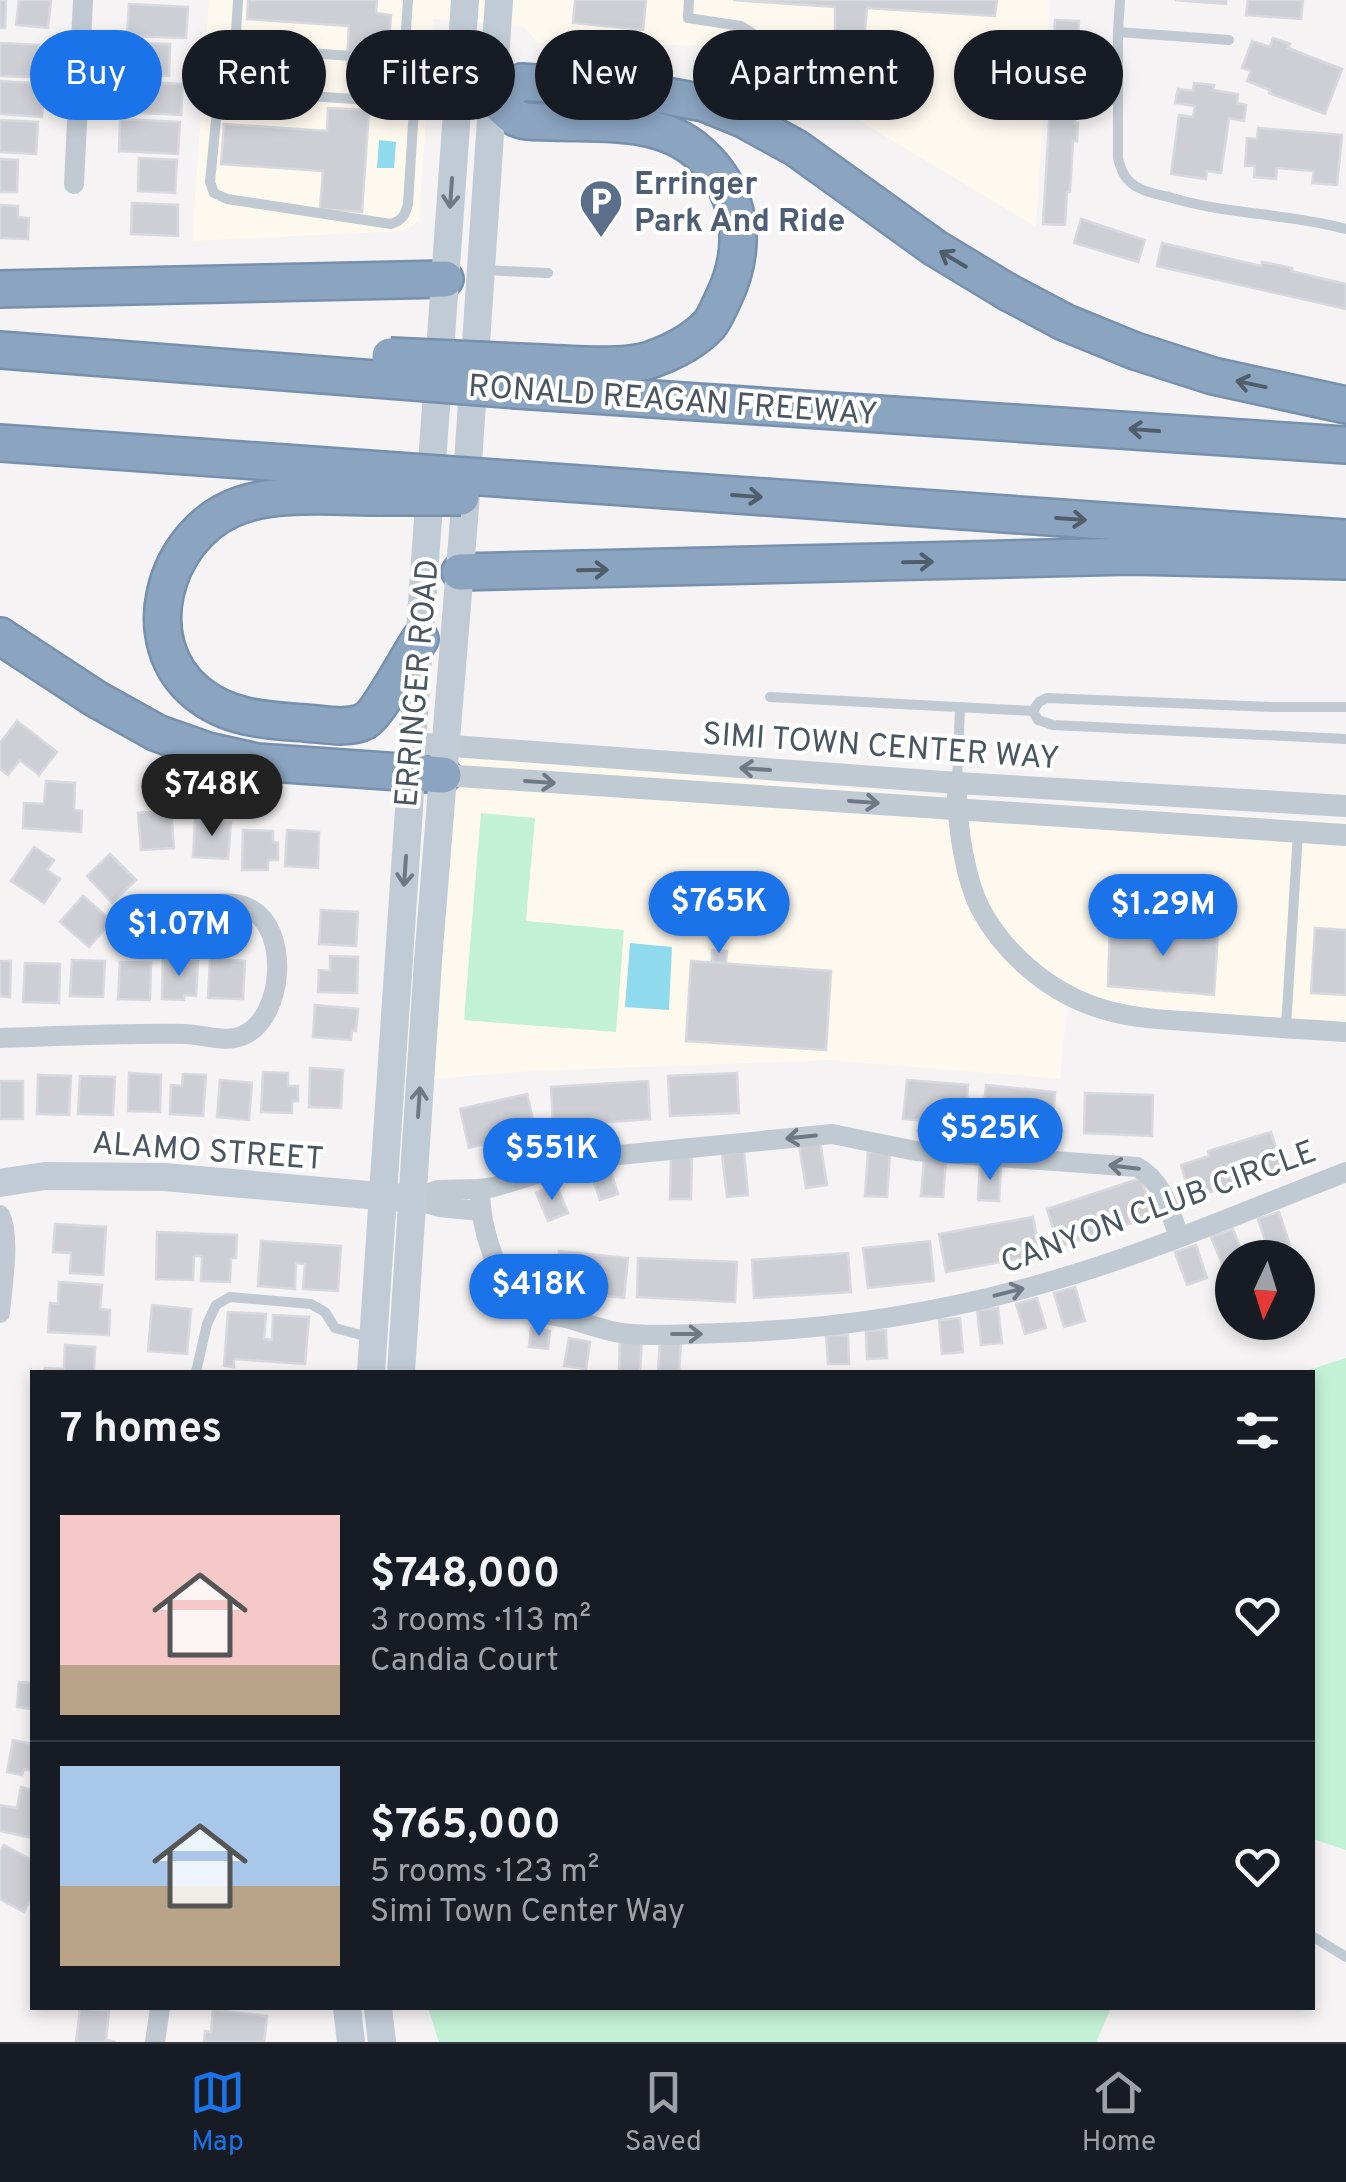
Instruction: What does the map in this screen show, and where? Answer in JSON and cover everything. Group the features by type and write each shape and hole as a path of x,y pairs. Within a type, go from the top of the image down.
{"highway":[{"path":"515,84 639,91 704,102 796,148 936,248 1064,322 1213,376 1346,405"},
{"path":"0,350 200,364 389,368 519,376 648,361 696,337 711,323 738,260 740,232 734,206 718,175 697,150 677,137 644,127 515,118"},
{"path":"0,289 445,279"},
{"name":"RONALD REAGAN FREEWAY","path":"519,376 1346,445"},
{"path":"0,443 382,483 698,493 1346,538"},
{"path":"382,483 279,497 231,509 194,533 171,571 164,594 162,618 169,654 179,674 216,706 243,717 344,726 364,722 375,712 420,639"},
{"path":"460,572 1131,556 1346,561"},
{"path":"0,636 96,699 157,733 208,751 258,762 428,759"}],"main road":[{"name":"ERRINGER ROAD","path":"465,0 468,30"},
{"name":"ERRINGER ROAD","path":"492,30 499,0"},
{"name":"ERRINGER ROAD","path":"401,1370 412,1199 428,759 420,639 445,279 471,120"},
{"name":"ERRINGER ROAD","path":"371,1370 384,1197 428,759 460,572 480,270 476,120"},
{"name":"ALAMO STREET","path":"0,1183 44,1176 164,1177 412,1199"},
{"path":"347,2010 351,2042"},
{"path":"378,2010 382,2042"}],"street":[{"path":"74,184 83,0"},
{"name":"SIMI TOWN CENTER WAY","path":"428,759 957,783 1346,806"},
{"name":"SIMI TOWN CENTER WAY","path":"428,759 958,808 1346,835"},
{"path":"957,783 969,880 979,906 1015,956 1035,974 1106,1011 1142,1018 1346,1032"},
{"path":"1298,805 1298,833"},
{"path":"0,1038 189,1034 228,1039 245,1034 262,1022 273,1002 277,957 275,939 267,923 253,910 237,903 178,905"},
{"name":"ALAMO STREET","path":"412,1199 438,1190 480,1200 589,1158 832,1134 916,1151 1137,1167 1160,1186 1180,1236"},
{"name":"CANYON CLUB CIRCLE","path":"480,1200 490,1247 508,1286 526,1305 621,1333 765,1332 908,1315 1042,1284 1106,1264 1346,1172"},
{"path":"0,1214 4,1220 0,1313"},
{"path":"156,2042 160,2010"}],"lane":[{"path":"238,0 235,48 346,56"},
{"path":"406,30 408,0"},
{"path":"689,0 688,18 747,30"},
{"path":"1118,30 1120,0"},
{"path":"1123,32 1229,40"},
{"path":"245,92 370,100 414,92 408,204 401,220 390,224 214,194 217,110 225,96 245,92"},
{"path":"1119,120 1118,158 1122,173 1136,188 1232,212 1311,220 1346,229"},
{"path":"480,270 548,273"},
{"path":"770,697 1033,711"},
{"path":"1033,711 1038,702 1047,698 1346,707"},
{"path":"957,783 960,708"},
{"path":"1033,711 1038,720 1053,725 1346,739"},
{"path":"1286,1028 1298,833"},
{"path":"196,1370 207,1324 216,1305 230,1297 312,1304 325,1312 335,1328 373,1338"},
{"path":"1315,1938 1346,1957"}],"shaded area":[{"path":"209,0 1050,0 1048,30 954,30 954,120 1043,120 1036,227 858,120 934,120 934,30 693,30 693,45 673,45 673,30 535,30 535,40 524,27 433,19 432,30 346,30 346,120 426,120 419,220 405,231 192,241 201,120 326,120 326,30 207,30"},
{"path":"451,754 962,798 1346,822 1346,1029 1147,1013 1069,988 1060,1079 830,1060 533,1071 431,1079"}],"green space":[{"path":"481,813 535,818 526,921 624,930 616,1032 464,1020"},
{"path":"1346,1358 1346,1850 1315,1840 1315,1370 1308,1370"},
{"path":"429,2010 1110,2010 1096,2042 439,2042"}],"water":[{"path":"379,140 396,142 394,168 377,168"},
{"path":"630,943 672,947 669,1010 625,1007"}],"building":[{"path":"0,0 6,0 5,28 0,28"},
{"path":"19,0 51,0 48,28 16,25"},
{"path":"248,0 377,0 376,13 391,15 390,30 349,30 349,26 247,19"},
{"path":"575,0 646,0 643,30 573,23"},
{"path":"733,0 997,0 995,16 867,8 865,30 835,30 835,7"},
{"path":"1175,0 1226,0 1226,4"},
{"path":"1248,0 1303,0 1301,19 1246,15"},
{"path":"129,4 188,7 182,38 162,37 162,30 127,30"},
{"path":"1055,20 1079,21 1078,30 1054,30"},
{"path":"1273,38 1342,69 1325,114 1247,81 1251,71 1242,68 1252,41 1270,47"},
{"path":"0,43 30,45 30,77 0,76"},
{"path":"162,44 170,44 169,76 162,76"},
{"path":"0,81 30,83 30,116 0,114"},
{"path":"162,83 182,84 181,115 162,114"},
{"path":"1194,83 1238,94 1237,103 1246,105 1244,121 1229,118 1221,173 1207,171 1206,179 1171,174 1179,115 1193,117 1195,106 1175,103 1178,89 1193,91"},
{"path":"328,108 346,109 346,120 368,120 362,212 320,209 323,171 221,164 224,124 327,131"},
{"path":"0,120 38,122 36,154 0,152"},
{"path":"120,120 180,122 178,154 119,151"},
{"path":"1049,120 1075,120 1077,141 1073,141 1065,225 1043,224"},
{"path":"1258,128 1342,135 1337,185 1312,183 1314,171 1277,168 1276,179 1254,177 1255,166 1245,166 1247,138 1257,139"},
{"path":"139,158 177,160 175,193 138,191"},
{"path":"0,159 18,160 17,192 0,192"},
{"path":"132,203 178,205 178,236 131,234"},
{"path":"0,205 18,206 18,217 29,218 28,239 0,238"},
{"path":"1081,219 1145,240 1138,262 1074,243"},
{"path":"1162,243 1261,266 1262,262 1292,268 1291,271 1346,284 1346,309 1157,266"},
{"path":"17,721 57,752 39,775 20,760 8,775 0,769 0,743"},
{"path":"46,781 75,783 74,810 82,811 81,832 23,828 24,803 44,804"},
{"path":"171,810 174,848 141,850 138,813"},
{"path":"195,820 231,822 228,859 193,857"},
{"path":"243,830 273,831 278,860 268,860 268,870 242,870"},
{"path":"287,830 319,832 318,868 285,866"},
{"path":"34,847 54,860 47,870 60,879 44,903 11,881"},
{"path":"110,854 136,880 112,903 87,876"},
{"path":"83,896 112,921 89,947 60,922"},
{"path":"321,910 358,912 356,946 319,944"},
{"path":"1110,924 1218,932 1214,995 1108,986"},
{"path":"1315,928 1346,930 1346,995 1311,993"},
{"path":"712,950 727,951 726,963 712,962"},
{"path":"330,956 358,957 357,993 318,992 319,970 330,971"},
{"path":"163,959 198,961 196,996 162,999"},
{"path":"210,959 245,961 243,999 208,998"},
{"path":"72,960 105,961 103,997 70,996"},
{"path":"0,961 11,961 10,997 0,996"},
{"path":"691,961 831,971 826,1050 686,1041"},
{"path":"120,962 151,963 150,1000 118,999"},
{"path":"25,963 60,964 59,1003 23,1002"},
{"path":"315,1005 358,1009 351,1040 313,1037"},
{"path":"310,1068 343,1070 341,1108 309,1107"},
{"path":"263,1072 288,1073 288,1086 298,1086 298,1101 292,1101 292,1113 261,1112"},
{"path":"129,1073 161,1075 160,1112 128,1111"},
{"path":"737,1073 739,1113 670,1116 668,1076"},
{"path":"183,1074 206,1075 203,1116 170,1114 171,1085 182,1086"},
{"path":"38,1075 71,1076 69,1115 37,1114"},
{"path":"80,1076 115,1077 113,1115 78,1114"},
{"path":"220,1080 252,1083 249,1120 217,1117"},
{"path":"907,1080 968,1085 965,1125 903,1119"},
{"path":"0,1081 23,1081 23,1119 0,1119"},
{"path":"648,1081 650,1119 553,1126 551,1087"},
{"path":"986,1085 1055,1092 1052,1131 982,1125"},
{"path":"1085,1093 1153,1095 1152,1136 1084,1133"},
{"path":"527,1094 536,1132 469,1148 460,1109"},
{"path":"1271,1132 1283,1170 1191,1198 1181,1165 1209,1156 1208,1151"},
{"path":"820,1141 827,1185 806,1188 799,1145"},
{"path":"744,1152 748,1195 727,1197 722,1154"},
{"path":"868,1152 890,1153 887,1197 865,1196"},
{"path":"671,1156 692,1156 691,1199 670,1199"},
{"path":"924,1159 946,1160 943,1197 921,1196"},
{"path":"608,1162 618,1194 600,1200 589,1168"},
{"path":"980,1164 1001,1165 999,1201 978,1200"},
{"path":"1141,1178 1153,1216 1059,1247 1047,1209"},
{"path":"556,1184 568,1213 548,1221 536,1193"},
{"path":"1279,1212 1288,1240 1265,1240 1258,1219"},
{"path":"1033,1217 1040,1255 946,1272 939,1234"},
{"path":"55,1224 106,1227 103,1275 70,1273 71,1253 53,1252"},
{"path":"1233,1229 1237,1240 1215,1240 1215,1247 1211,1237"},
{"path":"157,1232 237,1235 230,1282 201,1281 202,1256 194,1256 193,1280 156,1279"},
{"path":"261,1241 341,1246 338,1291 303,1289 305,1264 296,1263 295,1289 258,1286"},
{"path":"930,1241 934,1281 868,1288 863,1248"},
{"path":"1196,1245 1207,1278 1187,1285 1175,1252"},
{"path":"559,1251 628,1258 624,1298 555,1291"},
{"path":"848,1253 851,1292 754,1298 752,1260"},
{"path":"638,1258 737,1262 735,1302 637,1297"},
{"path":"59,1282 102,1285 100,1309 110,1310 109,1335 48,1332 50,1303 58,1304"},
{"path":"1075,1287 1085,1321 1064,1327 1054,1293"},
{"path":"1037,1298 1046,1328 1025,1334 1016,1304"},
{"path":"152,1305 191,1309 187,1354 148,1351"},
{"path":"998,1308 1002,1343 981,1345 977,1310"},
{"path":"228,1312 266,1314 264,1339 272,1340 273,1315 309,1317 305,1364 234,1359 234,1367 224,1366"},
{"path":"960,1318 963,1352 942,1354 939,1320"},
{"path":"531,1328 550,1331 548,1349 529,1347"},
{"path":"886,1330 887,1358 867,1359 866,1331"},
{"path":"826,1335 848,1335 849,1364 828,1364"},
{"path":"569,1338 590,1342 586,1369 564,1366"},
{"path":"620,1338 642,1339 640,1370 619,1370"},
{"path":"660,1340 681,1342 679,1370 658,1370"},
{"path":"65,1345 95,1347 94,1370 44,1370 64,1369"},
{"path":"19,1682 30,1683 30,1709 17,1707"},
{"path":"13,1740 30,1744 30,1770 24,1769 22,1775 7,1772"},
{"path":"21,1787 30,1789 30,1838 0,1831 0,1805 17,1808"},
{"path":"4,1845 30,1859 30,1900 24,1912 0,1899 0,1852"},
{"path":"80,2010 109,2011 106,2040 116,2042 76,2042"},
{"path":"213,2010 267,2016 264,2042 204,2042 205,2031 211,2032"}],"place":[{"name":"Erringer Park And Ride","path":"601,239"}]}
